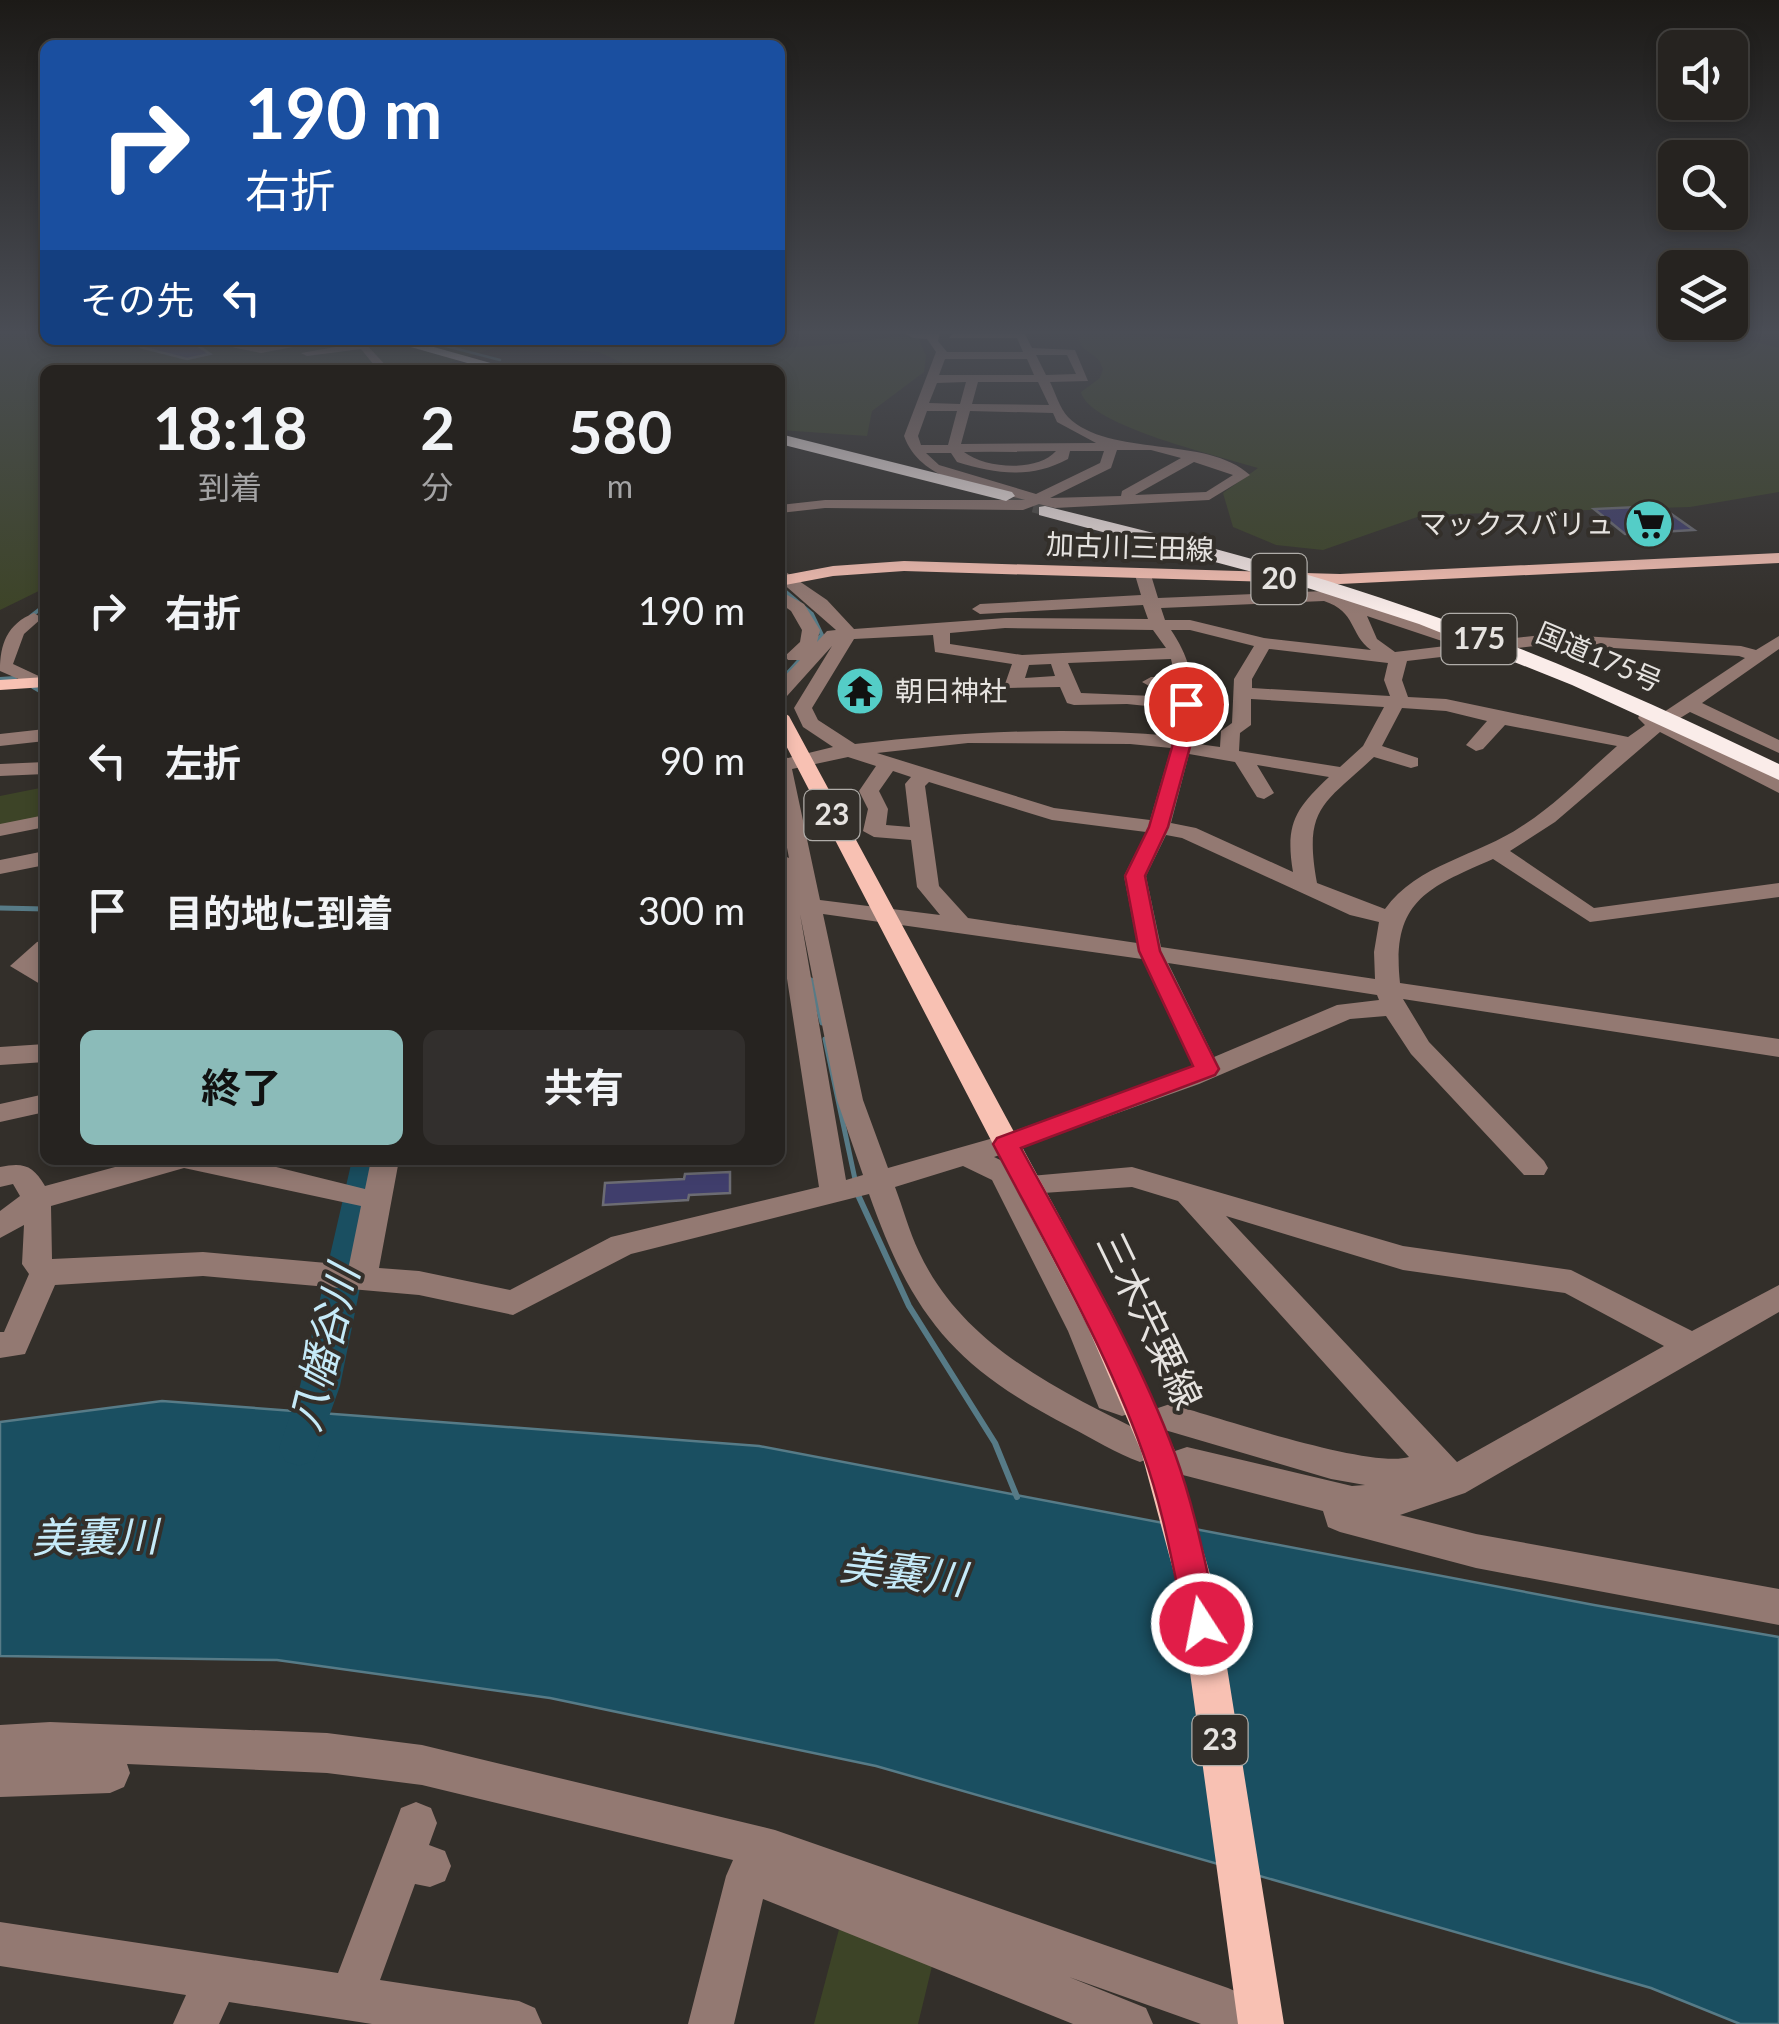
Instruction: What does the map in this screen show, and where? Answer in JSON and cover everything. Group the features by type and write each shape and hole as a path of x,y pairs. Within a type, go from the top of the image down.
{"highway":[{"path":"785,444 1004,498"},
{"name":"国道175号","path":"1047,507 1266,570 1474,638 1690,718 1779,773"},
{"name":"国道175号","path":"1047,507 1288,570 1485,634 1690,718 1779,763"}],"main road":[{"name":"加古川三田線","path":"785,581 833,571 904,566 1359,579 1779,558"},
{"path":"0,684 40,682"},
{"name":"三木宍粟線","path":"786,763 884,914 1130,1383 1174,1502 1197,1592 1248,2005"}],"street":[{"path":"915,426 912,436 917,449 934,468 1047,507"},
{"path":"960,426 954,447 962,459 1007,470 1043,467 1064,456 1063,447"},
{"path":"1047,507 1106,465 1111,451 1075,426"},
{"path":"785,509 825,504 1047,507 1173,498 1224,466 1151,446 1063,447 1039,442 917,449"},
{"path":"1132,500 1127,494 1193,457"},
{"path":"1094,472 1110,477"},
{"path":"1126,482 1142,486"},
{"path":"1143,575 1158,624 1178,653 1186,704 1159,827 1135,876 1151,954 1207,1069"},
{"path":"785,584 821,604 847,631 1005,623 1190,625 1264,643 1390,658 1468,652 1476,647 1551,639 1660,648 1771,649"},
{"path":"785,587 811,630 808,644 785,665"},
{"path":"1307,888 1298,830 1310,806 1371,749 1399,696 1393,680 1399,664 1369,641 1364,622 1334,592"},
{"path":"785,687 833,635 847,631 976,610 1334,592 1659,723 1679,738 1779,787"},
{"path":"34,618 16,632 4,666 40,682"},
{"path":"942,628 941,648 1022,660 1178,653"},
{"path":"847,631 803,708 810,723 855,753 1052,814 1159,827 1217,846 1358,910 1392,918"},
{"path":"1264,643 1244,679 1241,726 1231,731 1237,759 1264,793"},
{"path":"1690,718 1771,649"},
{"path":"1057,658 1063,681 1074,698 1186,704"},
{"path":"1022,660 1014,684 1063,681"},
{"path":"1151,682 1185,682"},
{"path":"1244,693 1446,705 1500,719 1614,738 1632,746"},
{"path":"1534,1168 1510,1135 1431,1059 1392,998 1385,940 1392,918 1404,900 1426,884 1530,831 1659,723 1690,718 1779,748"},
{"path":"1476,746 1500,719"},
{"path":"0,740 40,736"},
{"path":"1140,1447 1044,1398 983,1357 942,1314 856,1188 793,903 786,763 968,737 1130,738 1237,759 1347,774"},
{"path":"1371,749 1411,762"},
{"path":"888,763 869,791 878,809 874,832 921,834"},
{"path":"0,770 40,768"},
{"path":"927,774 915,784 928,887 961,924"},
{"path":"0,830 40,822"},
{"path":"1496,851 1590,915 1779,890"},
{"path":"0,867 40,859"},
{"path":"785,877 850,1100 856,1188"},
{"path":"793,903 1151,954 1392,998 1779,1048"},
{"path":"40,951 22,966 40,976"},
{"path":"0,1177 18,1173 30,1180 37,1200 37,1264 46,1270 204,1264 419,1283 513,1303 622,1246 856,1188 1006,1144 1207,1069 1346,1011 1392,998"},
{"path":"0,1056 40,1053"},
{"path":"0,1113 40,1104"},
{"path":"966,1156 1004,1172 1084,1332 1111,1398 1122,1402"},
{"path":"0,1227 37,1200 160,1165"},
{"path":"220,1165 275,1174 357,1196"},
{"path":"362,1276 384,1165"},
{"path":"1029,1184 1132,1177 1402,1258 1571,1282 1692,1346"},
{"path":"1186,1191 1445,1472"},
{"path":"0,1344 14,1345 46,1270"},
{"path":"1187,1462 1342,1500 1406,1499 1445,1472 1692,1346 1779,1297"},
{"path":"1170,1418 1256,1445 1381,1473 1398,1476 1445,1472"},
{"path":"1342,1500 1340,1516 1476,1551 1779,1607"},
{"path":"0,1746 50,1742 201,1746 327,1753 422,1765 681,1824 774,1851 1248,2005"},
{"path":"0,1777 110,1773"},
{"path":"351,1998 416,1850"},
{"path":"711,2024 747,1876 756,1875 1130,2024"},
{"path":"0,1944 519,2024"},
{"path":"196,2024 216,1978"}],"green space":[{"path":"0,426 40,426 40,590 0,610"},
{"path":"785,426 869,426 867,436 785,430"},
{"path":"1128,426 1779,426 1779,492 1690,507 1423,515 1323,550 1276,545 1233,527 1223,493 1258,468"},
{"path":"40,788 40,818 0,827 0,796"},
{"path":"842,1918 934,1958 918,2024 814,2024"}],"water":[{"name":"美嚢川","path":"162,1401 759,1446 1779,1637 1779,2024 1740,2024 1651,1988 876,1766 550,1698 277,1660 0,1656 0,1422"}],"building":[{"name":"マックスバリュ","path":"1660,506 1694,530 1625,534 1594,509"},
{"path":"730,1172 730,1193 689,1195 688,1200 603,1205 605,1183"}],"waterway":[{"path":"785,591 812,614 822,635 814,643"},
{"path":"31,616 40,609"},
{"path":"785,676 804,655"},
{"path":"0,679 15,678"},
{"path":"33,687 40,691"},
{"path":"0,908 40,909"},
{"path":"811,980 822,1023"},
{"path":"825,1039 856,1184"},
{"name":"八幡谷川","path":"299,1448 320,1386 368,1165"},
{"path":"858,1195 909,1306 995,1443 1017,1497"}],"tunnel":[{"path":"1006,496 1057,509"}],"place":[{"name":"マックスバリュ","path":"1649,524"},
{"name":"朝日神社","path":"860,691"}],"route":[{"path":"1186,704 1181,747 1159,827 1135,876 1150,951 1207,1069 1006,1144 1102,1324 1158,1451 1197,1592 1202,1624"}]}
